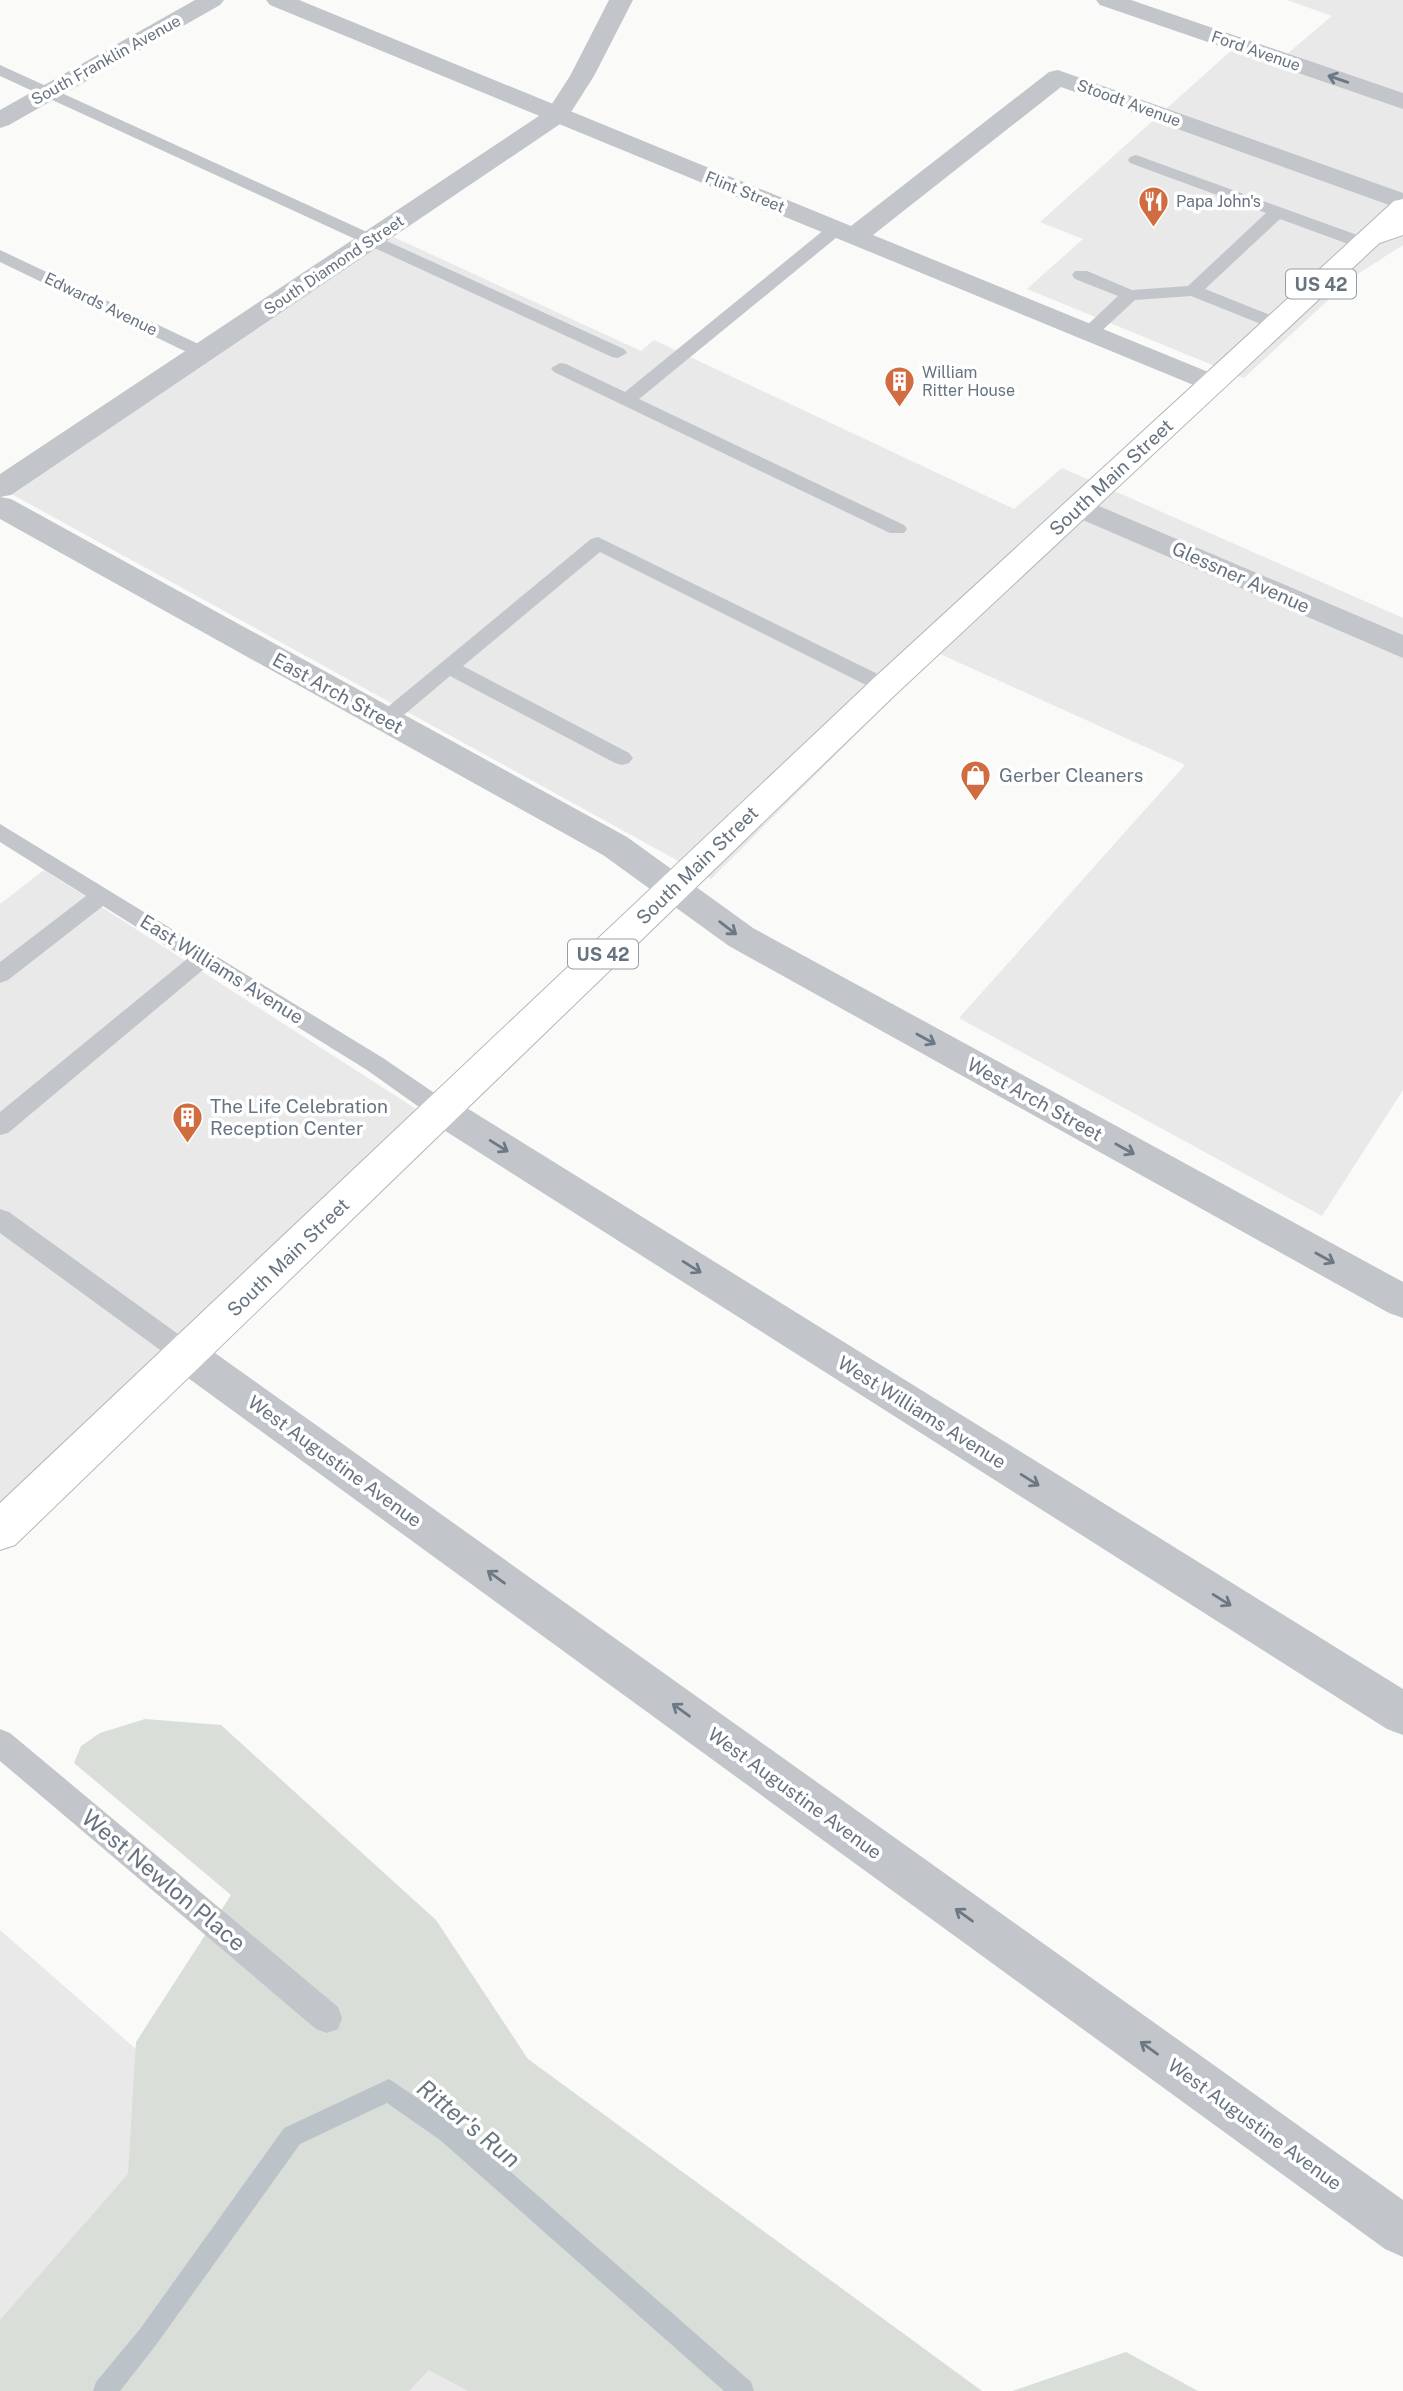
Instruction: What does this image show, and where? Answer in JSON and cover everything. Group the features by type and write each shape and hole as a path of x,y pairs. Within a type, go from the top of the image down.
{"main road":[{"name":"South Main Street","path":"0,1531 885,686 1368,241 1403,204"},
{"name":"US 42","path":"1368,241 1403,226"}],"street":[{"name":"South Franklin Avenue","path":"0,120 212,0"},
{"name":"Flint Street","path":"278,0 1213,384"},
{"name":"South Diamond Street","path":"0,488 557,115 582,76 621,0"},
{"name":"Ford Avenue","path":"1108,0 1403,101"},
{"name":"Stoodt Avenue","path":"845,233 1058,77 1403,204"},
{"name":"East Arch Street","path":"0,506 615,846 674,886"},
{"name":"Glessner Avenue","path":"1080,506 1403,647"},
{"name":"West Arch Street","path":"674,886 741,937 1403,1301"},
{"name":"West Williams Avenue","path":"441,1110 1403,1714"},
{"name":"West Augustine Avenue","path":"187,1355 1403,2231"}],"lane":[{"path":"0,71 618,353"},
{"path":"1136,160 1277,212 1368,241"},
{"path":"1193,291 1277,212"},
{"path":"627,400 845,233"},
{"name":"Edwards Avenue","path":"0,255 203,353"},
{"path":"1081,275 1130,295 1193,291 1277,324"},
{"path":"1089,333 1130,295"},
{"path":"560,368 897,529"},
{"path":"385,720 598,543 885,686"},
{"path":"449,667 622,758"},
{"name":"East Williams Avenue","path":"0,832 375,1064 441,1110"},
{"path":"0,974 102,895"},
{"path":"0,1126 203,958"},
{"path":"0,1219 187,1355"},
{"name":"West Newlon Place","path":"0,1743 327,2018"}],"shaded area":[{"path":"1287,0 1403,0 1403,245 1353,277 1244,378 1027,289 1083,239 1040,222 1244,39 1287,54 1332,16"},
{"path":"387,234 641,351 654,340 1014,509 1062,468 1403,618 1403,1090 1322,1216 959,1018 1185,765 938,653 711,879 6,491"},
{"path":"44,870 424,1114 0,1512 0,904"},
{"path":"145,1719 221,1725 436,1920 528,2059 982,2391 468,2391 429,2370 409,2391 0,2391 0,2320 128,2174 136,2042 231,1895 74,1763 81,1746 100,1733"},
{"path":"0,1930 347,2234 557,2391 0,2391"},
{"path":"1126,2352 1198,2391 1012,2391"}],"waterway":[{"name":"Ritter's Run","path":"105,2391 148,2337 292,2136 389,2090 448,2132 742,2391"}],"place":[{"name":"Papa John's","path":"1153,228"},
{"name":"William Ritter House","path":"899,408"},
{"name":"Gerber Cleaners","path":"976,802"},
{"name":"The Life Celebration Reception Center","path":"187,1144"}]}
